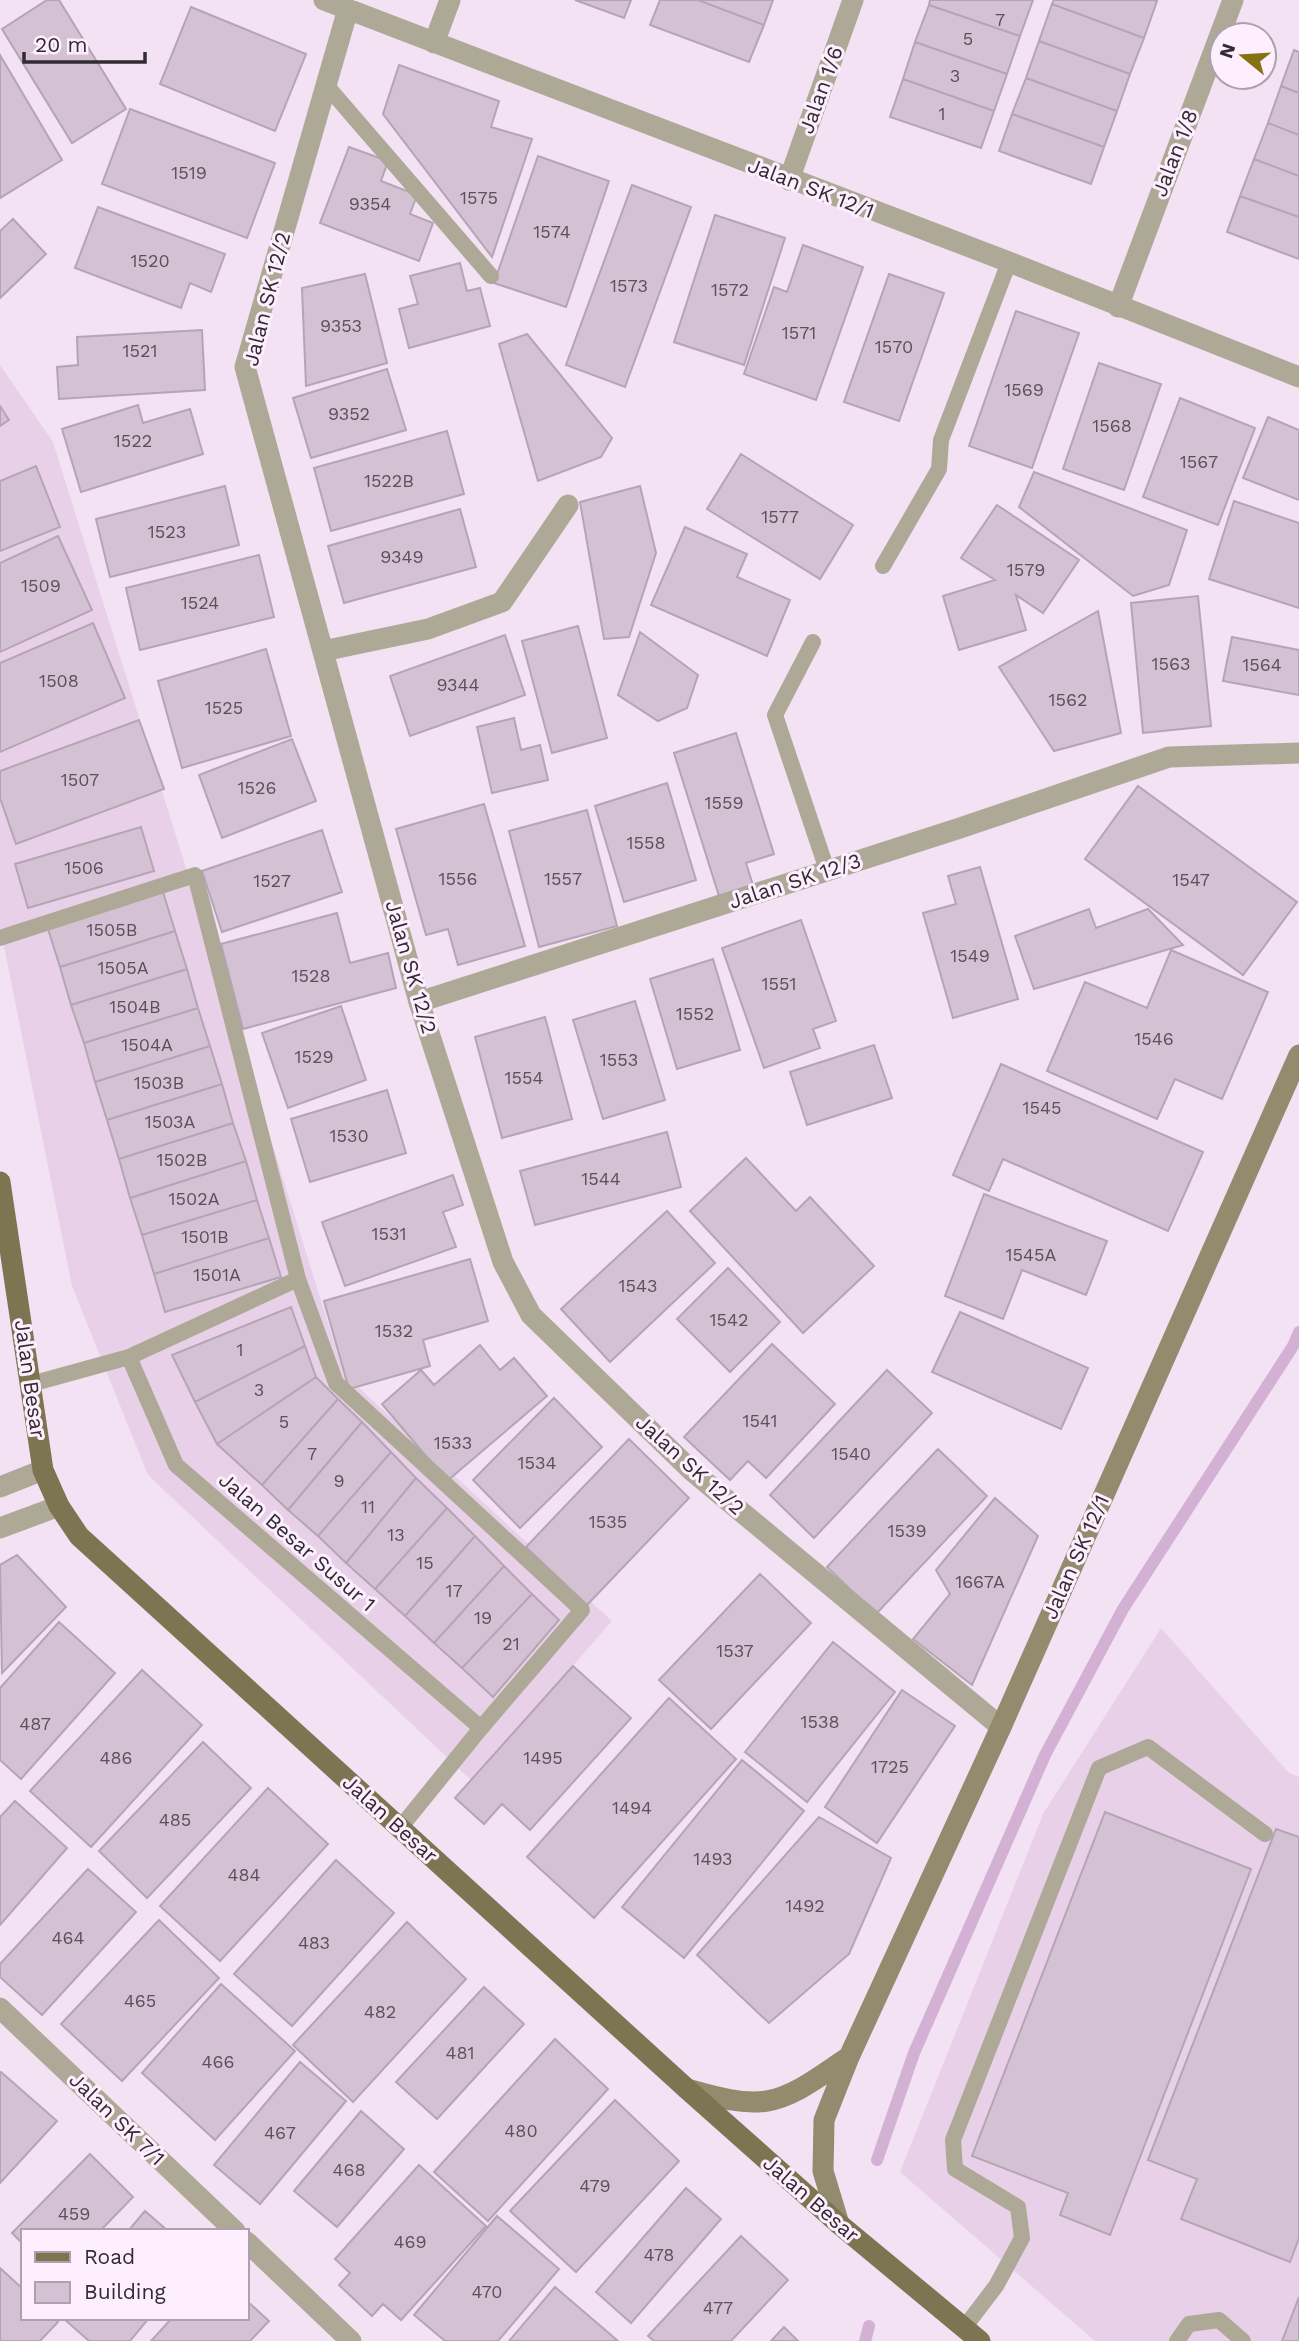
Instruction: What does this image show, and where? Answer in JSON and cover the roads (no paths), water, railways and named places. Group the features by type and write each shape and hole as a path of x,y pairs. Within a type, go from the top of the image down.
{"main road":[{"name":"Jalan SK 12/1","path":"839,2224 823,2171 824,2120 849,2057 1001,1727 1299,1055"},
{"name":"Jalan Besar","path":"0,1182 43,1470 60,1506 79,1536 687,2089 839,2224 972,2334"},
{"path":"687,2089 730,2100 767,2101 794,2091 849,2057"}],"street":[{"name":"Jalan SK 12/1","path":"324,0 1009,262 1299,377"},
{"path":"434,43 450,0"},
{"name":"Jalan 1/6","path":"789,180 853,0"},
{"name":"Jalan 1/8","path":"1118,307 1233,0"},
{"name":"Jalan SK 12/2","path":"348,9 246,367 419,1002 503,1262 531,1315 692,1471 1001,1727"},
{"path":"323,651 428,629 502,602 568,505"},
{"name":"Jalan SK 12/3","path":"419,1002 1169,757 1299,753"},
{"path":"0,1487 43,1470"},
{"path":"0,1528 60,1506"},
{"name":"Jalan SK 7/1","path":"0,2008 232,2229"},
{"path":"248,2243 351,2341"}],"lane":[{"path":"326,85 491,276"},
{"path":"883,566 939,469 941,440 1009,262"},
{"path":"813,642 775,715 827,870"},
{"path":"0,938 195,875 298,1279 336,1383 582,1610 400,1828"},
{"path":"31,1384 129,1357 298,1279"},
{"name":"Jalan Besar Susur 1","path":"129,1357 176,1465 481,1728"},
{"path":"972,2334 1023,2238 1018,2207 956,2169 953,2140 1099,1768 1148,1747 1265,1834"},
{"path":"1177,2341 1189,2323 1219,2320 1243,2341"}],"waterway":[{"path":"877,2160 914,2053 1045,1755 1123,1609 1293,1346 1299,1332"},
{"path":"865,2341 869,2326"}]}
